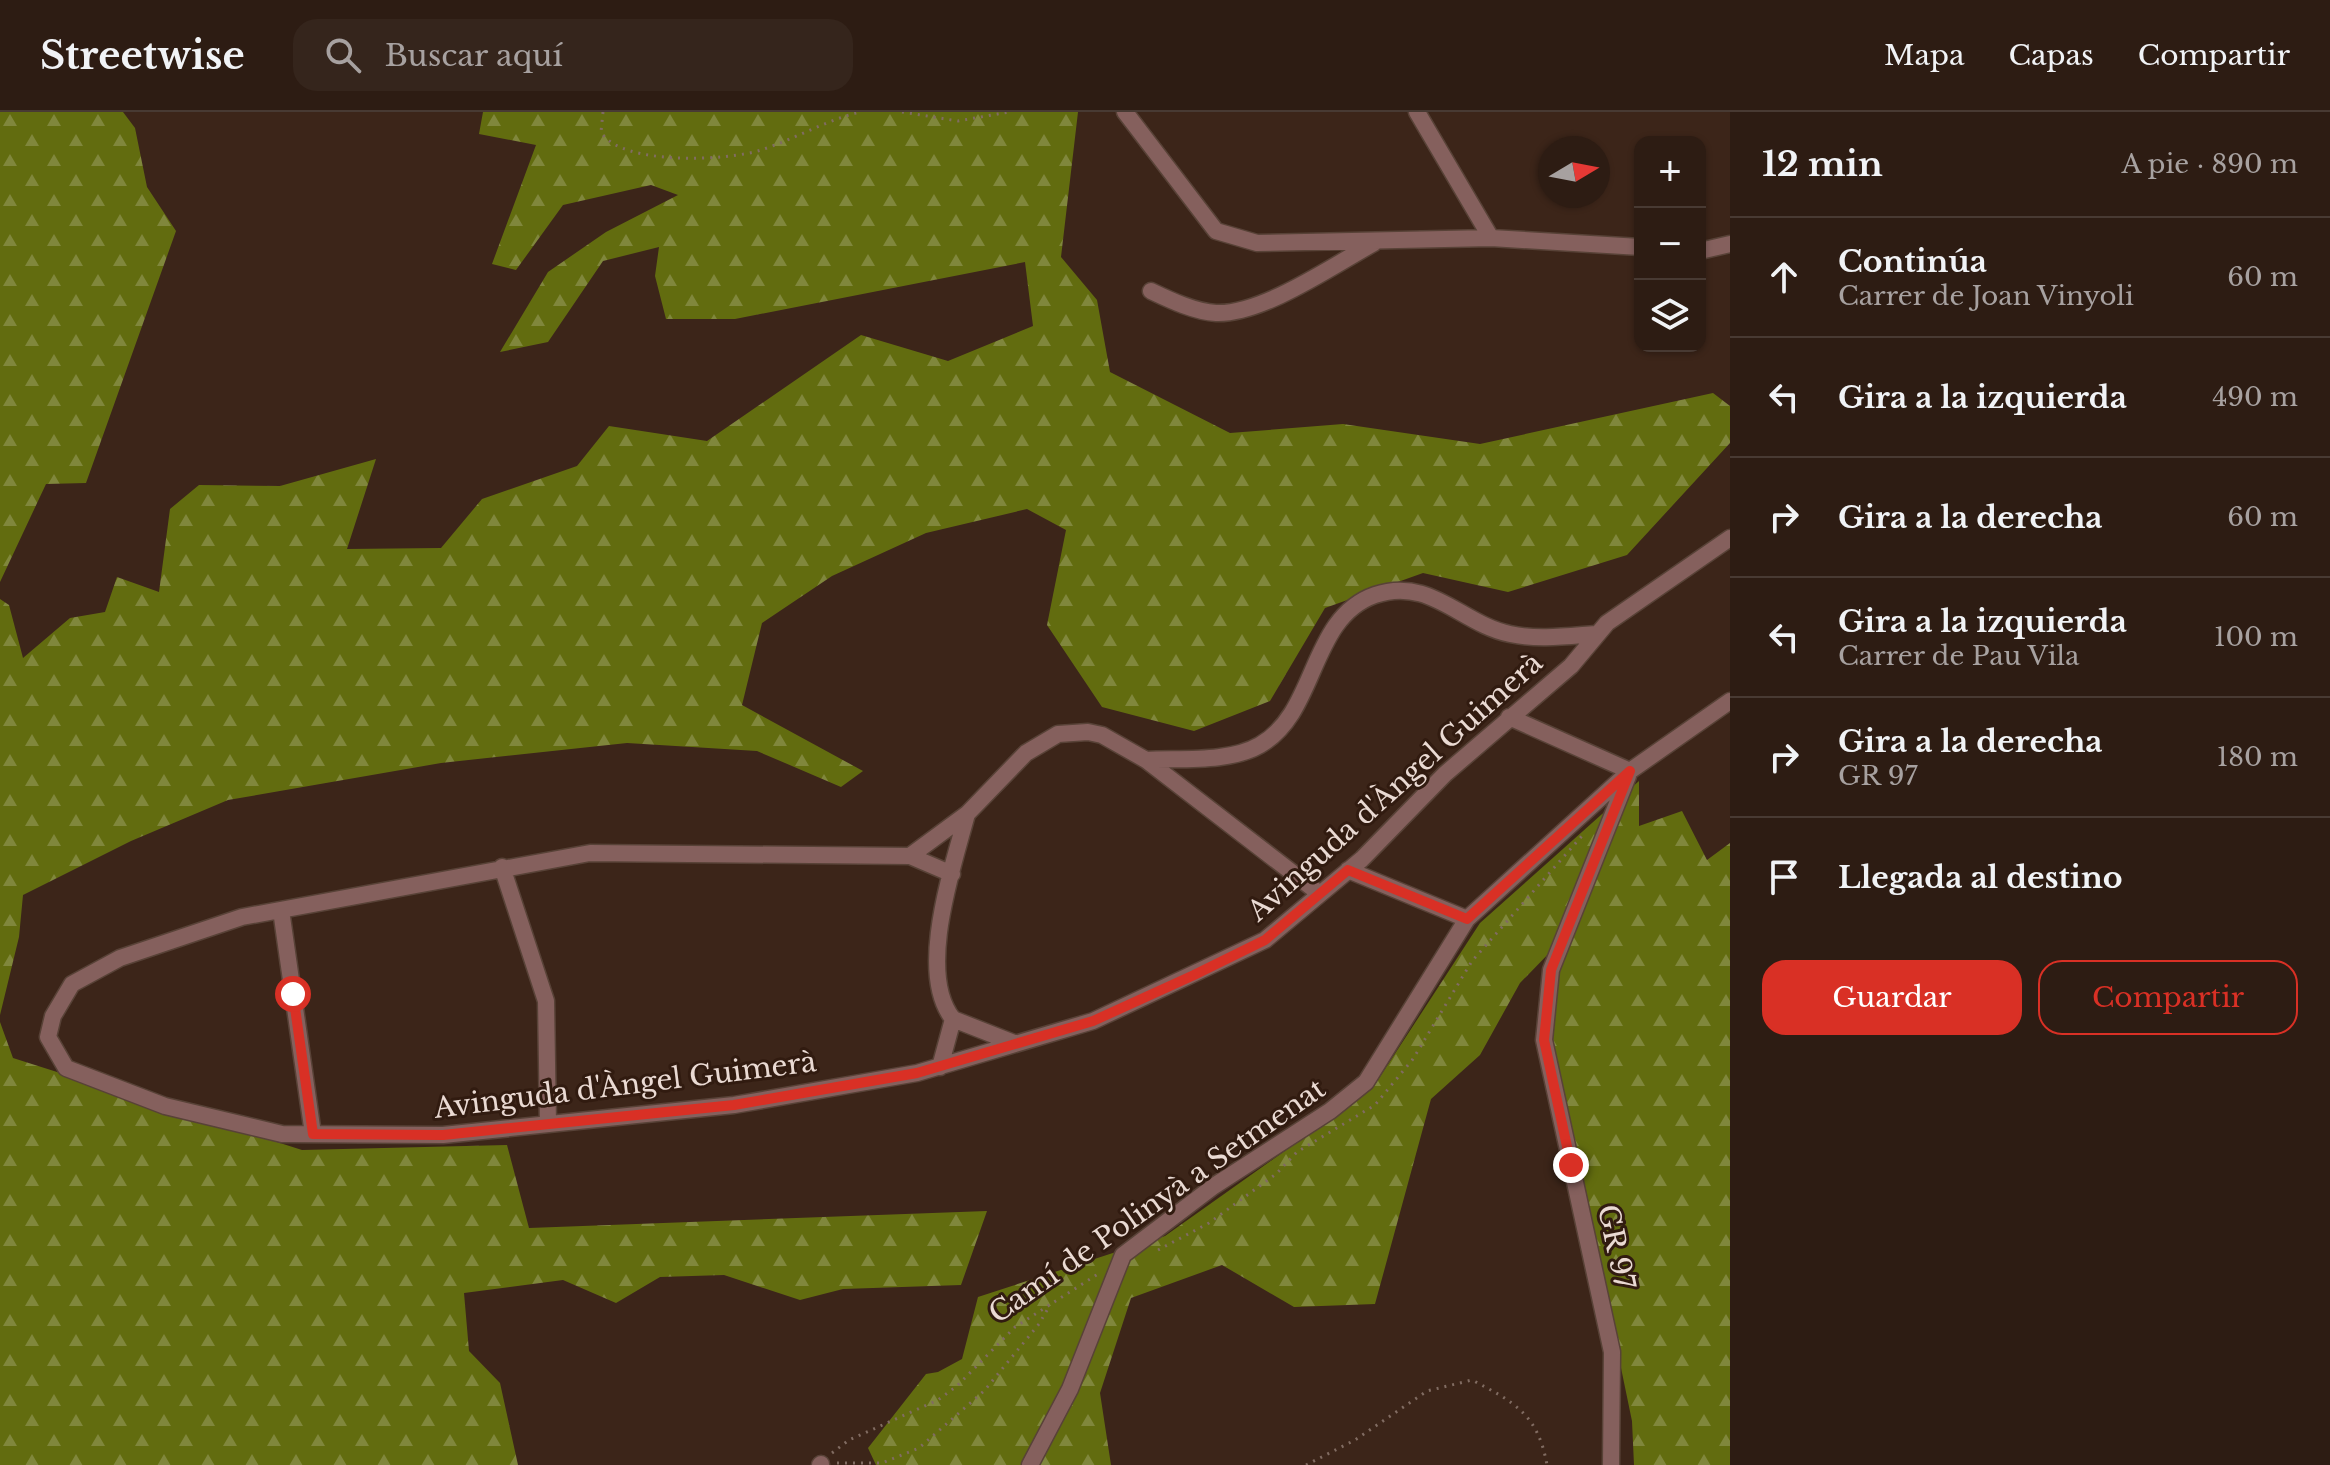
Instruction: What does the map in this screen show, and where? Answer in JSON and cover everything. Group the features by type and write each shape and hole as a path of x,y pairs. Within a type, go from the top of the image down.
{"street":[{"path":"1125,112 1216,231 1257,243 1491,238 1634,247"},
{"path":"1417,112 1491,238"},
{"path":"1151,291 1171,301 1216,313 1250,307 1379,240"},
{"path":"1706,250 1730,244"},
{"name":"Avinguda d'Àngel Guimerà","path":"281,910 242,917 120,958 72,984 53,1016 48,1037 66,1068 150,1100 282,1134 443,1135 734,1105 940,1067 1093,1021 1265,940 1348,870 1509,717 1571,666 1595,634 1629,605 1730,538"},
{"path":"1146,760 1240,754 1259,746 1278,732 1294,711 1346,611 1377,595 1414,591 1429,594 1490,628 1510,635 1595,634"},
{"name":"Camí de Polinyà a Setmenat","path":"1123,1255 1214,1186 1330,1111 1366,1082 1467,919 1630,771 1730,701"},
{"path":"1509,717 1630,771"},
{"path":"910,856 967,814 1018,760 1058,734 1088,732 1102,735 1146,760 1320,894"},
{"name":"GR 97","path":"1611,1465 1612,1352 1544,1040 1551,970 1630,771"},
{"path":"967,814 952,874 936,979 940,997 953,1019 1014,1043"},
{"path":"313,1134 281,910 590,853 910,856 952,874"},
{"path":"502,867 546,1001 548,1124"},
{"path":"1348,870 1467,919"},
{"path":"940,1067 953,1019"},
{"path":"1030,1465 1070,1389 1123,1255"}],"path":[{"path":"603,112 601,132 615,146 648,156 689,158 760,151 860,112"},
{"path":"902,112 958,121 1009,112"},
{"name":"Camí de Polinyà a Setmenat","path":"821,1464 849,1440 938,1400 967,1376 1015,1327 1123,1255"},
{"path":"821,1464 882,1463 919,1448 984,1391 1039,1324 1050,1305"},
{"path":"1306,1465 1355,1440 1427,1391 1472,1380 1519,1405 1543,1446 1547,1465"}],"green space":[{"path":"0,112 123,112 135,128 147,187 176,231 86,483 46,484 0,582"},
{"path":"483,112 1078,112 1061,257 1097,300 1110,372 1230,433 1343,424 1480,444 1713,393 1730,406 1730,443 1627,555 1508,592 1423,573 1325,608 1270,701 1194,731 1102,707 1047,625 1066,530 1027,509 926,533 832,576 762,623 742,705 863,771 841,787 757,751 627,743 441,763 228,800 131,841 23,895 19,937 0,1015 0,599 9,605 23,658 70,618 105,612 117,577 159,592 170,509 199,485 280,486 376,459 347,549 441,548 482,499 577,466 609,426 707,441 861,335 948,361 1033,326 1025,262 735,319 666,319 655,276 659,247 603,261 548,342 500,352 548,272 606,232 678,195 651,185 563,205 516,270 492,264 536,145 479,134"},
{"path":"1639,781 1639,826 1682,811 1707,860 1730,843 1730,1465 1634,1465 1632,1421 1553,1039 1555,947 1520,983 1480,1055 1431,1099 1375,1304 1294,1307 1222,1265 1131,1298 1100,1393 1111,1465 876,1465 868,1448 926,1374 938,1372 962,1359 978,1297 1165,1236 1372,1089 1480,923"},
{"path":"0,1022 13,1058 302,1150 507,1145 529,1228 987,1211 961,1285 843,1289 800,1300 724,1275 660,1277 616,1303 563,1280 464,1293 469,1351 500,1383 518,1465 0,1465"}],"route":[{"path":"293,994 313,1134 443,1135 734,1105 917,1073 1093,1021 1265,940 1348,870 1467,919 1630,771 1551,970 1544,1040 1571,1165"}]}
